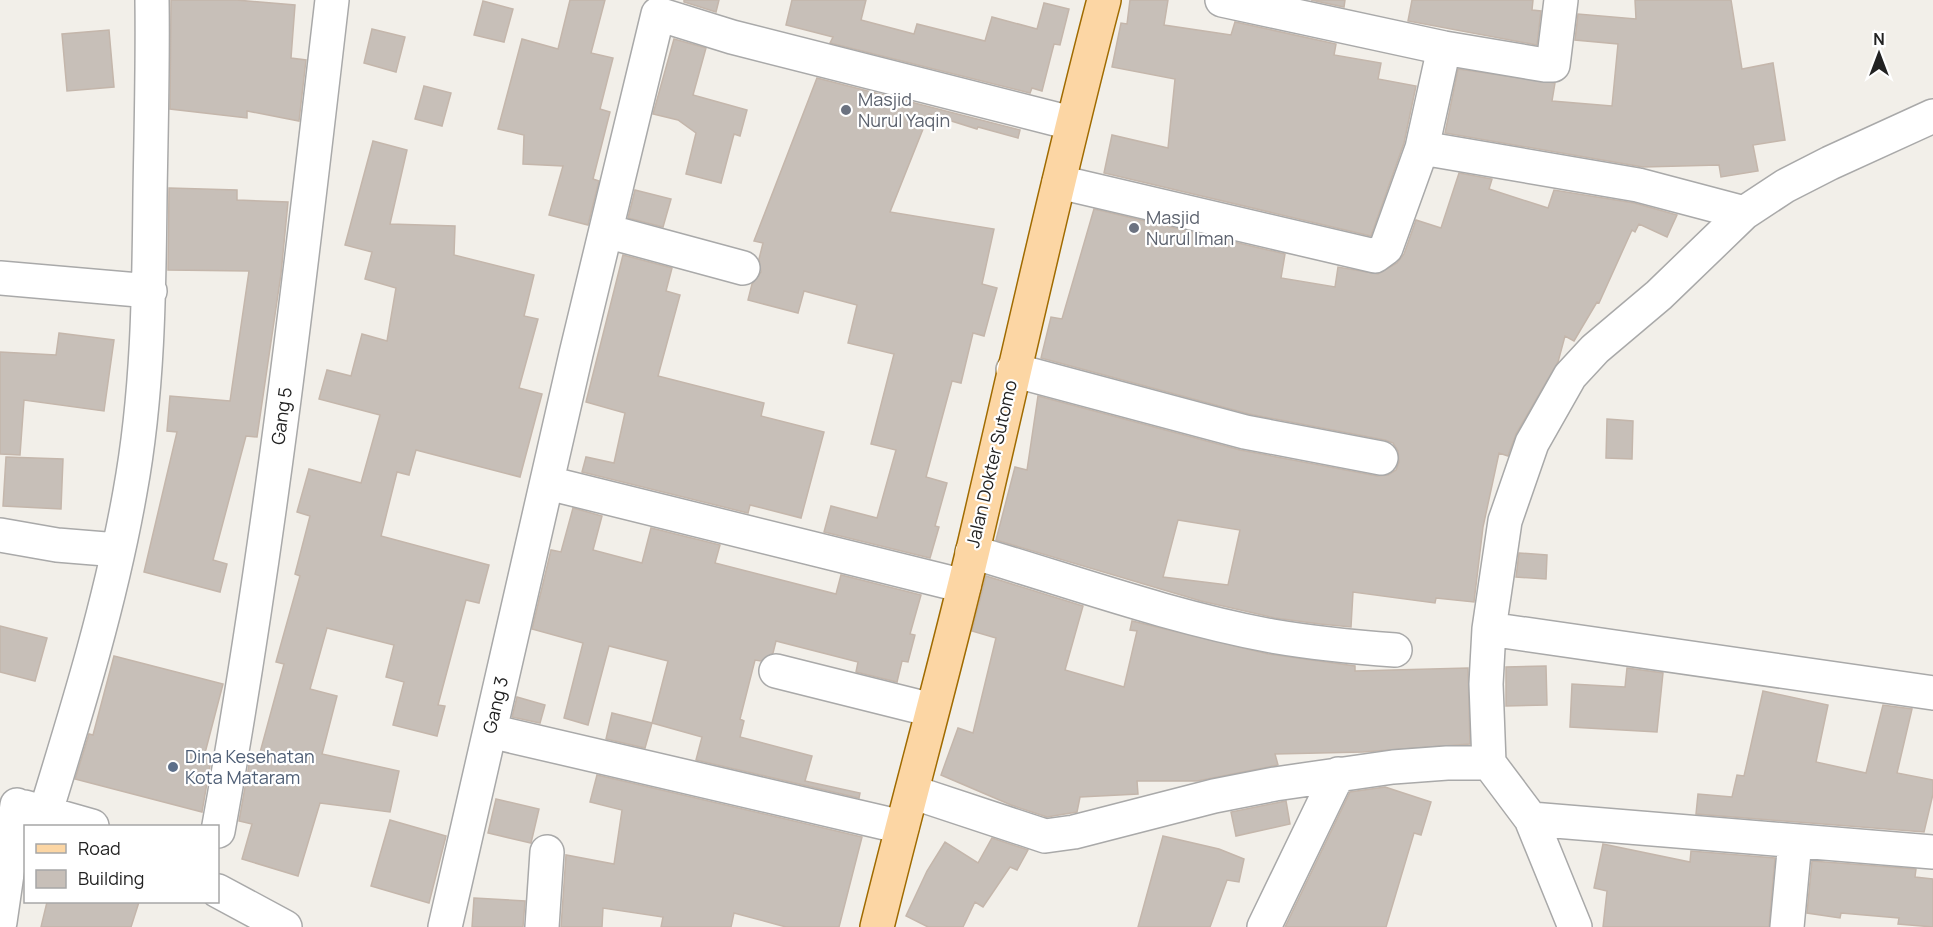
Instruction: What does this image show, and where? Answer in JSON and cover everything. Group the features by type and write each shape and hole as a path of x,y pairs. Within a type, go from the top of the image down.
{"main road":[{"name":"Jalan Dokter Sutomo","path":"878,927 972,552 1071,123 1104,0"}],"street":[{"path":"0,922 21,806 80,701 118,550 130,491 141,413 150,291 152,0"},
{"name":"Gang 5","path":"219,825 273,483 332,0"},
{"path":"1222,0 1444,48 1553,64 1561,0"},
{"name":"Gang 3","path":"446,927 658,14 732,37 1071,123"},
{"path":"1059,182 1375,256 1386,248 1422,148 1444,48"},
{"path":"1575,927 1531,819 1489,763 1486,684 1489,629 1505,521 1532,443 1570,376 1595,349 1659,295 1744,213 1785,186 1830,162 1933,116"},
{"path":"1422,148 1638,185 1744,213"},
{"path":"606,231 743,268"},
{"path":"0,278 150,291"},
{"path":"1013,370 1231,428 1381,458"},
{"path":"548,483 964,585"},
{"path":"0,535 57,545 118,550"},
{"path":"972,552 1209,621 1317,643 1395,650"},
{"path":"1489,629 1933,693"},
{"path":"776,671 932,710"},
{"path":"490,731 902,827"},
{"path":"912,792 1045,836 1074,832 1214,796 1338,774 1447,763 1489,763"},
{"path":"1264,927 1338,774"},
{"path":"21,806 88,825"},
{"path":"1531,819 1933,852"},
{"path":"1787,927 1795,841"},
{"path":"542,927 547,852"},
{"path":"219,892 285,927"}],"building":[{"path":"171,0 236,0 295,5 291,58 306,60 299,121 247,111 247,118 170,109"},
{"path":"570,0 605,0 591,53 613,58 600,109 610,112 593,179 599,181 588,225 549,215 563,166 523,164 524,135 498,129 522,39 558,49"},
{"path":"684,0 719,0 716,12 684,2"},
{"path":"792,0 866,0 861,20 914,34 917,24 985,41 992,17 1037,29 1044,3 1069,9 1060,45 1054,44 1042,91 1032,88 1030,93 830,43 833,37 786,25"},
{"path":"1130,0 1168,0 1164,25 1231,35 1235,22 1336,44 1334,55 1381,63 1378,79 1416,86 1404,143 1371,236 1104,173 1112,135 1168,148 1175,79 1112,67 1121,23 1127,24"},
{"path":"1311,0 1345,0 1344,7"},
{"path":"1412,0 1533,0 1532,10 1541,11 1537,45 1408,21"},
{"path":"1635,0 1731,0 1742,69 1773,63 1785,140 1753,145 1758,171 1721,177 1719,165 1643,167 1445,133 1458,69 1555,83 1552,101 1612,106 1618,44 1575,40 1578,14 1636,19"},
{"path":"483,1 513,9 504,42 474,35"},
{"path":"372,29 405,37 396,72 364,63"},
{"path":"109,30 114,87 67,91 62,34"},
{"path":"674,39 706,48 693,95 747,110 740,136 734,134 721,183 686,174 696,133 678,120 653,114"},
{"path":"817,78 1020,130 1018,138 978,127 977,129 929,114 890,212 994,229 982,284 997,288 984,336 973,333 961,383 952,381 926,477 947,483 935,526 939,527 930,558 824,532 831,506 877,518 896,450 871,444 894,354 848,343 857,305 804,291 798,313 748,300 752,284 761,272 759,259 763,243 754,241"},
{"path":"424,86 451,93 442,126 415,119"},
{"path":"373,141 407,150 390,224 455,226 454,255 534,275 524,316 538,319 519,388 542,394 520,477 416,450 409,475 397,472 381,536 489,565 479,603 466,600 438,705 445,706 437,736 393,725 404,682 386,677 394,645 327,628 310,689 337,696 322,754 399,771 390,812 320,803 298,876 242,859 252,824 239,821 250,759 258,760 284,664 276,662 300,576 295,574 310,516 297,512 309,469 361,483 380,415 319,399 327,370 351,376 362,334 387,341 396,288 365,279 372,252 345,245"},
{"path":"1459,173 1492,179 1489,189 1548,208 1554,190 1634,203 1677,215 1667,237 1639,224 1635,232 1632,230 1599,303 1597,302 1574,341 1565,336 1558,362 1516,434 1508,456 1499,453 1483,527 1474,602 1436,598 1435,603 1353,592 1351,627 1320,624 1275,618 1201,601 996,540 1015,467 1027,470 1038,396 1240,450 1377,476 1388,475 1396,470 1399,462 1398,451 1393,443 1385,440 1249,414 1041,358 1051,317 1062,319 1094,209 1285,254 1281,278 1335,287 1338,267 1378,274 1397,263 1404,254 1416,220 1441,228","holes":["1178,520 1240,530 1228,585 1163,577"]},
{"path":"169,188 237,190 237,200 288,202 281,274 257,437 246,436 213,560 227,564 220,592 144,572 177,432 167,431 170,396 230,401 249,271 168,270"},
{"path":"635,190 671,199 663,227 628,218"},
{"path":"623,255 672,268 666,291 680,295 658,376 764,403 761,416 824,432 801,518 750,505 748,513 582,472 586,457 614,463 625,413 586,402"},
{"path":"59,333 114,340 104,411 24,400 20,455 0,454 0,352 56,355"},
{"path":"1607,419 1633,421 1632,459 1606,458"},
{"path":"6,457 63,459 61,509 3,506"},
{"path":"573,508 602,516 593,550 642,563 651,528 720,545 715,563 836,594 841,575 921,595 910,634 915,635 908,662 902,661 897,682 856,672 858,662 776,641 773,653 761,661 755,660 740,719 744,721 740,737 812,756 805,781 860,793 859,798 696,760 702,737 652,723 668,661 609,646 588,725 564,718 583,643 532,629 551,550 561,552"},
{"path":"1519,553 1547,555 1546,579 1516,577"},
{"path":"986,576 1083,606 1065,670 1124,687 1137,631 1130,630 1132,621 1268,654 1355,666 1355,671 1468,668 1470,744 1363,752 1275,754 1278,765 1197,781 1137,781 1138,794 1080,797 1077,812 1047,817 1011,805 941,775 958,728 973,733 996,638 972,631"},
{"path":"0,626 47,638 35,681 0,672"},
{"path":"114,656 223,684 205,753 212,754 202,812 75,779 89,734 93,735"},
{"path":"1546,666 1547,705 1506,706 1506,667"},
{"path":"1627,668 1663,673 1657,732 1570,727 1572,684 1625,687"},
{"path":"1763,691 1828,705 1816,762 1866,773 1883,705 1912,709 1897,773 1933,780 1933,794 1924,832 1696,814 1698,794 1732,797 1737,775 1744,776"},
{"path":"517,697 545,705 540,723 512,717"},
{"path":"612,713 652,723 645,748 606,739"},
{"path":"597,775 862,837 839,927 786,927 734,913 731,927 661,927 663,917 603,908 602,927 561,927 566,855 614,864 622,810 590,802"},
{"path":"1385,787 1431,802 1421,835 1414,833 1386,927 1285,927 1350,792"},
{"path":"496,799 539,809 531,843 488,833"},
{"path":"1286,801 1290,824 1236,836 1231,812"},
{"path":"390,820 446,836 429,903 371,886"},
{"path":"1163,836 1219,849 1244,859 1239,882 1227,880 1210,927 1138,927"},
{"path":"992,838 1028,850 1017,870 1010,867 983,907 975,902 963,927 928,927 906,916 927,871 945,842 978,863"},
{"path":"1603,844 1690,862 1691,851 1775,858 1769,927 1603,927 1607,891 1594,888"},
{"path":"1812,861 1916,869 1915,877 1933,879 1933,927 1898,924 1899,918 1841,913 1840,918 1807,913"},
{"path":"474,898 525,901 523,927 472,927"},
{"path":"47,903 139,903 131,927 41,927"}],"place":[{"name":"Masjid Nurul Yaqin","path":"846,110"},
{"name":"Masjid Nurul Iman","path":"1134,228"},
{"name":"Dina Kesehatan Kota Mataram","path":"173,767"}]}
